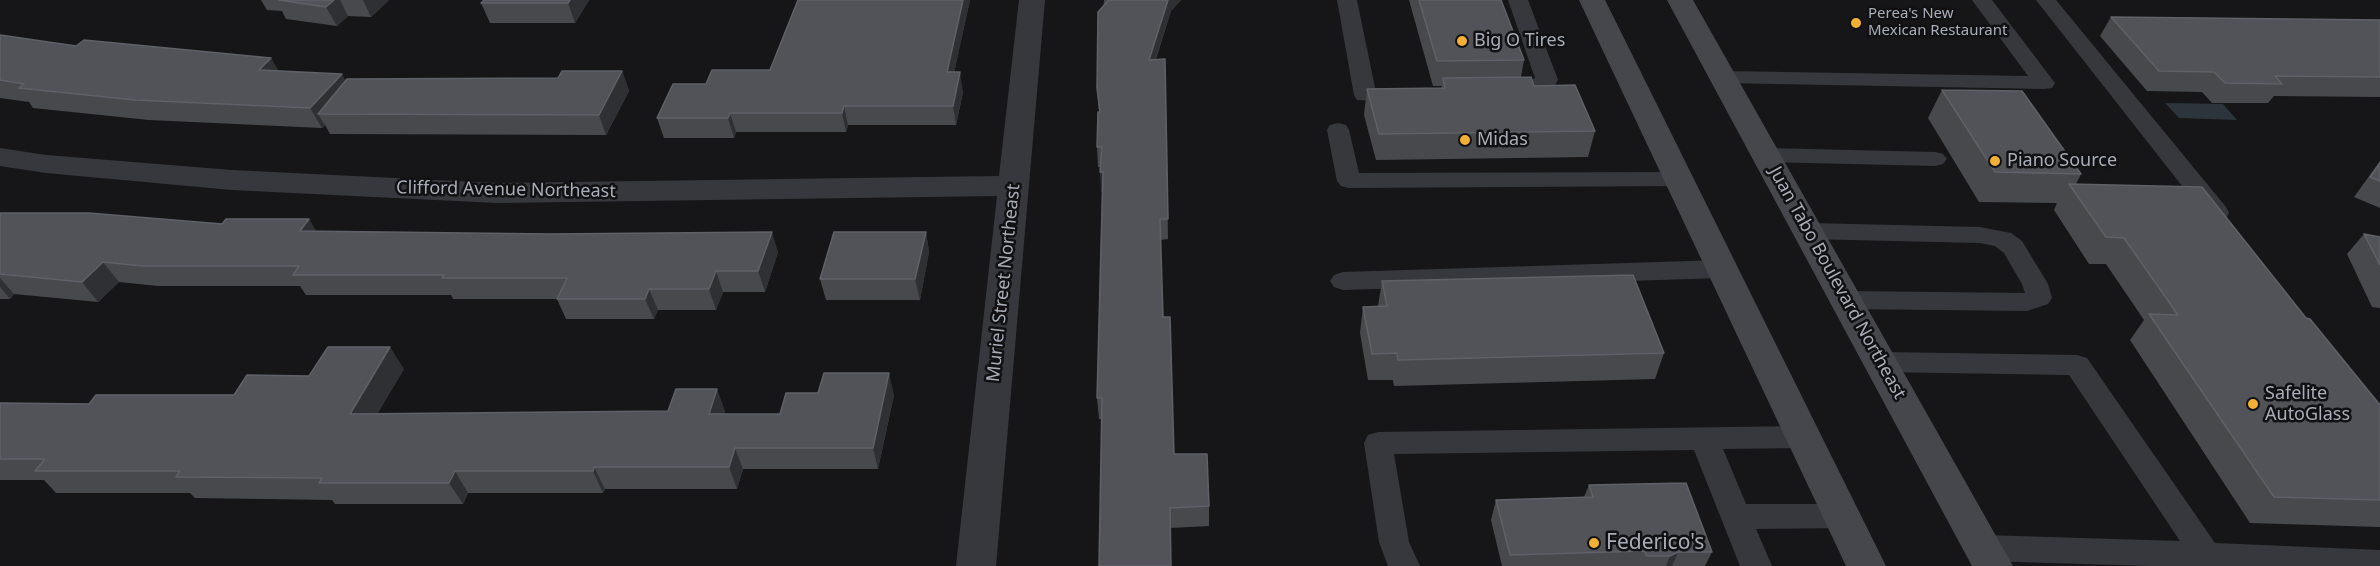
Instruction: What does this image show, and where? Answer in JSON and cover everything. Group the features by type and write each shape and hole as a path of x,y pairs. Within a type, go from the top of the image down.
{"main road":[{"path":"1592,0 1866,566"},
{"name":"Juan Tabo Boulevard Northeast","path":"1680,0 1988,557"}],"street":[{"name":"Muriel Street Northeast","path":"976,566 1032,0"},
{"name":"Clifford Avenue Northeast","path":"0,157 46,164 232,180 497,193 1013,186"}],"lane":[{"path":"1347,0 1365,95 1422,95"},
{"path":"1490,94 1523,94 1547,80 1518,0"},
{"path":"1723,77 2044,82 1982,0"},
{"path":"2046,0 2232,232"},
{"path":"1338,130 1349,181 1678,179"},
{"path":"1767,155 1935,159"},
{"path":"1808,231 1980,235 2002,239 2013,247 2035,284 2039,298 2027,302 1846,300"},
{"path":"1343,281 1722,269"},
{"path":"1881,362 2077,365 2207,556"},
{"path":"1404,566 1394,542 1378,443 1803,437"},
{"path":"1704,439 1756,566"},
{"path":"1736,517 1842,516"},
{"path":"1988,557 2036,548 2380,563"}],"shaded area":[{"path":"2165,103 2223,104 2237,120 2179,118"}],"building":[{"path":"279,0 334,0 326,7"},
{"path":"484,0 570,0 568,3 481,3"},
{"path":"798,0 963,0 947,72 960,72 953,106 844,106 842,113 730,113 728,118 657,118 673,84 706,84 712,70 770,70"},
{"path":"1109,0 1168,0 1149,60 1165,59 1168,219 1160,219 1163,317 1170,317 1174,454 1207,454 1209,506 1170,508 1171,566 1099,566 1102,398 1097,398 1103,172 1100,172 1102,147 1097,147 1098,112 1100,112 1097,88 1098,12"},
{"name":"Big O Tires","path":"1419,0 1501,0 1524,60 1437,61"},
{"path":"2111,17 2380,20 2380,77 2275,76 2282,84 2225,83 2214,72 2159,71"},
{"path":"0,35 76,46 84,40 271,58 259,70 342,74 310,108 135,100 19,88 24,84 0,80"},
{"path":"562,71 622,71 599,115 318,114 347,79 558,78"},
{"path":"1531,77 1534,86 1575,85 1595,131 1379,134 1367,89 1445,88 1443,78"},
{"path":"1942,90 2022,91 2081,174 1995,172"},
{"path":"2380,163 2380,181 2370,177"},
{"path":"2069,184 2202,187 2306,318 2310,319 2380,405 2380,500 2274,497 2149,314 2178,315 2124,238 2106,237"},
{"path":"0,213 89,213 222,224 226,219 309,219 300,231 550,234 772,232 758,271 716,271 709,289 649,289 645,299 557,299 567,278 293,275 299,266 143,266 103,262 82,282 0,274"},
{"path":"834,232 926,232 915,279 820,279"},
{"path":"2364,234 2380,237 2380,265"},
{"path":"1633,275 1664,353 1398,360 1397,353 1372,354 1363,307 1387,306 1382,281"},
{"path":"328,347 390,347 350,414 668,411 676,389 717,389 709,414 780,414 786,393 818,393 824,373 889,373 873,448 735,448 729,467 594,467 593,471 455,471 449,483 319,483 322,478 176,477 180,471 35,471 45,459 0,459 0,403 89,404 96,395 234,395 247,375 309,376"},
{"name":"Federico's","path":"1686,483 1712,552 1678,552 1670,556 1647,556 1644,551 1510,555 1496,500 1593,497 1589,485"}],"place":[{"name":"Perea's New Mexican Restaurant","path":"1856,23"},
{"name":"Big O Tires","path":"1462,41"},
{"name":"Midas","path":"1465,140"},
{"name":"Piano Source","path":"1995,161"},
{"name":"Safelite AutoGlass","path":"2253,404"},
{"name":"Federico's","path":"1594,543"}]}
